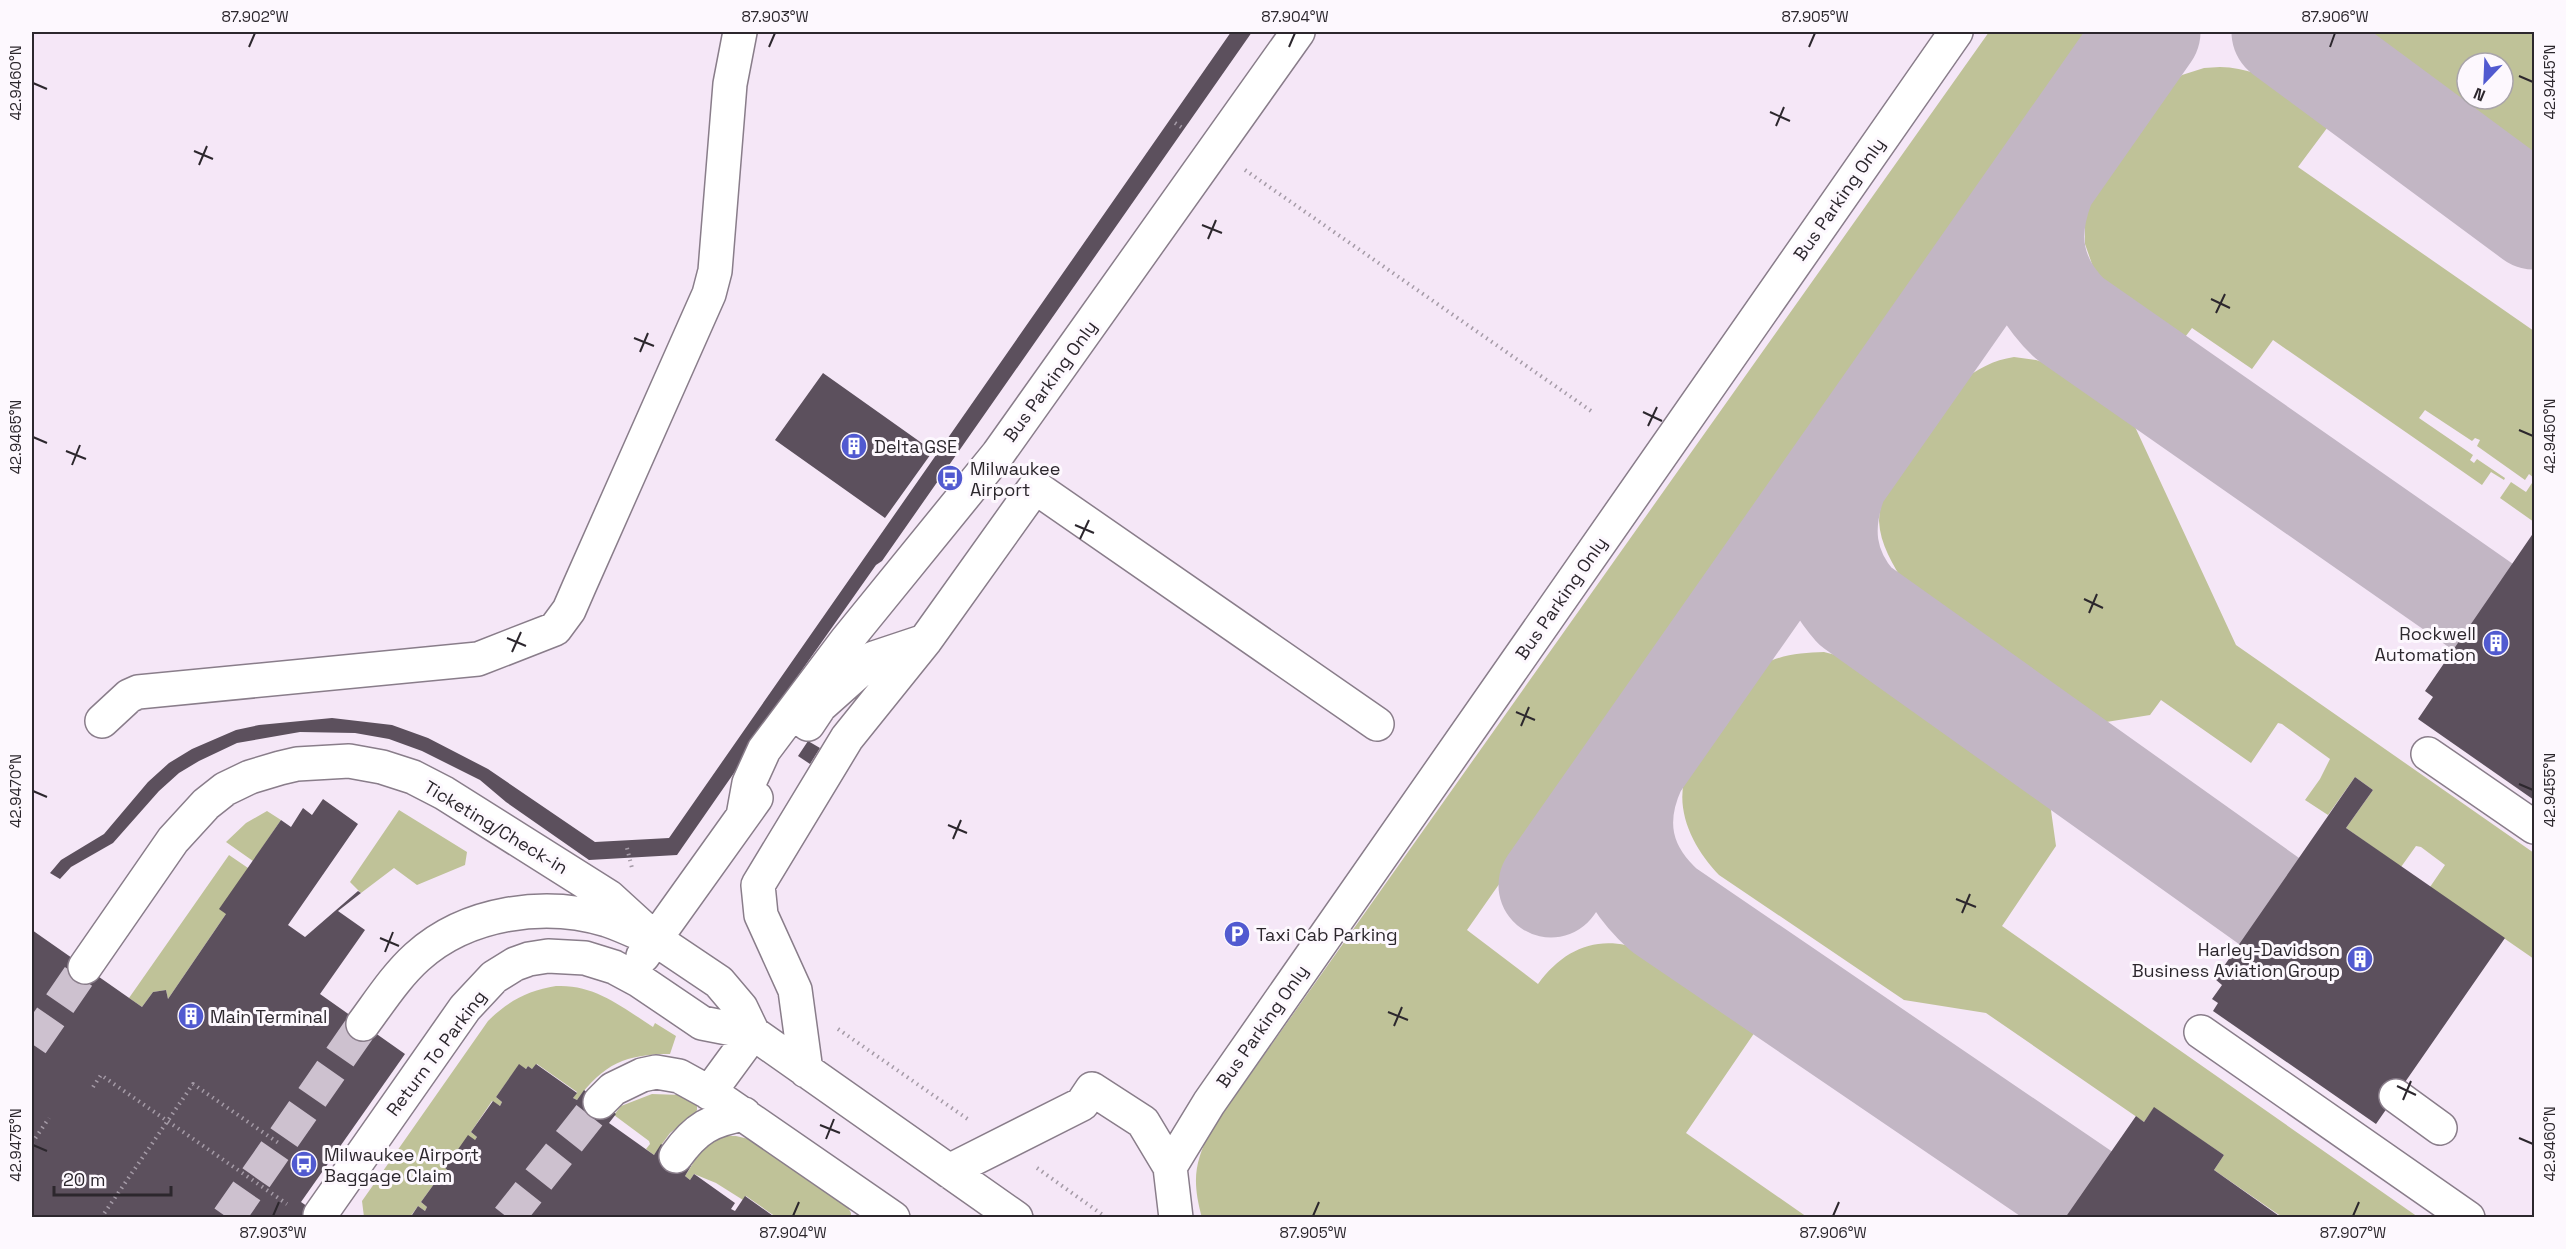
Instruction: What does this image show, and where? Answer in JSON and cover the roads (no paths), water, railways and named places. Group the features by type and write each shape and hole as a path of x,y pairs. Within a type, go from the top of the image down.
{"street":[{"path":"102,721 129,696 138,692 478,659 555,628 568,610 579,587 710,294 715,271 730,84 740,32"},
{"name":"Bus Parking Only","path":"743,816 749,783 764,750 846,641 998,454 1298,32"},
{"name":"Bus Parking Only","path":"1170,1167 1209,1103 1956,32"},
{"path":"806,1071 795,990 761,915 758,885 847,738 925,641 1035,487 1377,724"},
{"path":"629,975 820,706 874,658 925,641"},
{"path":"2428,754 2535,827"},
{"name":"Ticketing/Check-in","path":"85,967 173,840 206,804 225,789 250,777 297,764 321,762 348,761 382,767 413,777 444,793 609,897 664,927"},
{"path":"363,1024 418,956 452,933 487,919 548,910 664,927 719,982 741,1008 753,1034 1016,1218"},
{"name":"Return To Parking","path":"320,1215 465,1008 494,977 515,964 529,959 564,956 585,958 614,967 629,975 702,1023 753,1034"},
{"path":"2201,1032 2468,1218"},
{"path":"709,1093 753,1034"},
{"path":"600,1102 620,1085 642,1075 656,1072 679,1076 744,1114 893,1218"},
{"path":"949,1171 1082,1104 1092,1089 1143,1122 1170,1167 1176,1218"},
{"path":"2396,1096 2440,1128"},
{"path":"676,1156 694,1134 706,1125 720,1119 744,1114"}],"tunnel":[{"path":"32,1044 85,967"},
{"path":"228,1218 363,1024"},
{"path":"508,1218 600,1102"}],"place":[{"name":"Delta GSE","path":"854,446"},
{"name":"Milwaukee Airport","path":"950,478"},
{"name":"Rockwell Automation","path":"2496,643"},
{"name":"Taxi Cab Parking","path":"1237,934"},
{"name":"Harley-Davidson Business Aviation Group","path":"2360,959"},
{"name":"Main Terminal","path":"191,1016"},
{"name":"Milwaukee Airport Baggage Claim","path":"304,1164"}]}
